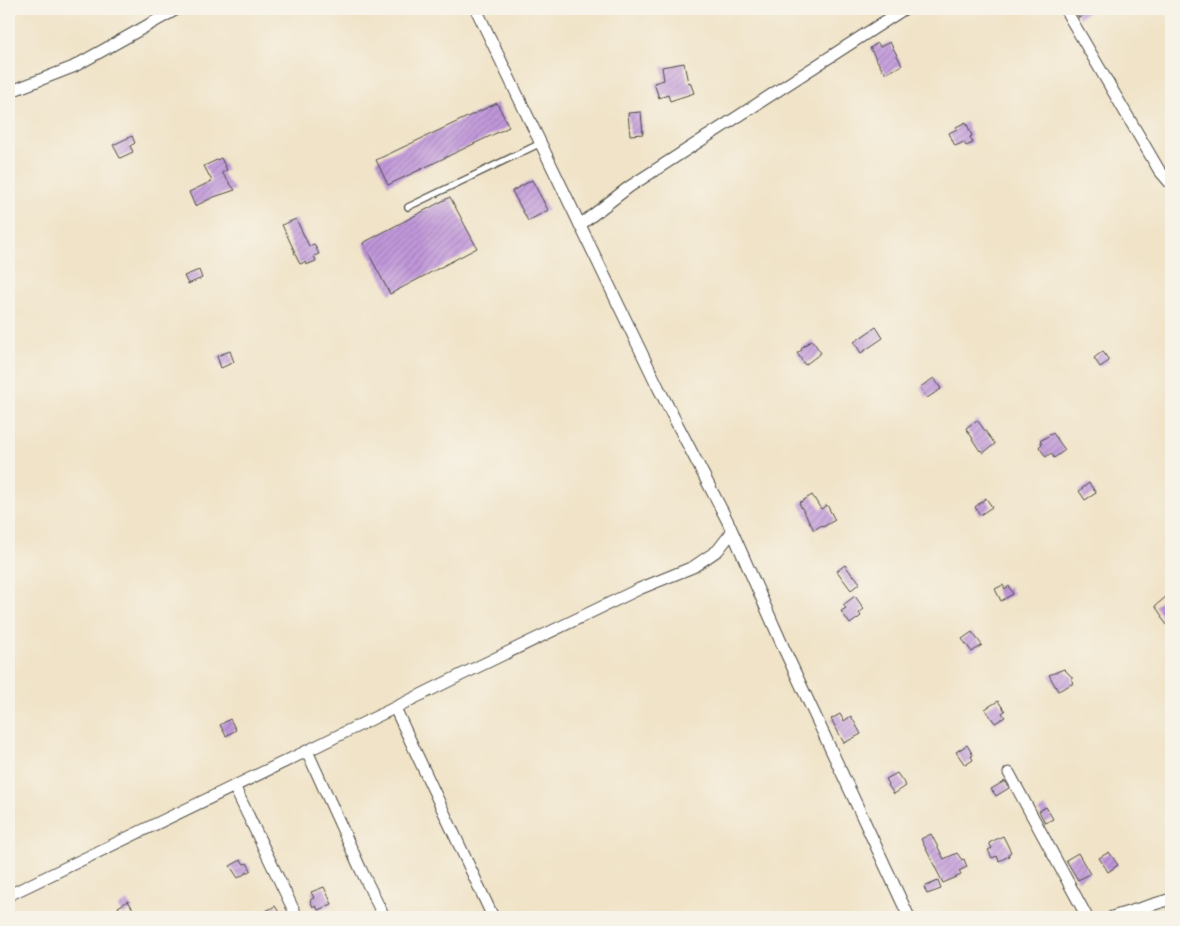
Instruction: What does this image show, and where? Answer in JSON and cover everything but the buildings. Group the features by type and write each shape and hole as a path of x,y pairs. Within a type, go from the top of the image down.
{"street":[{"path":"9,92 73,68 176,9"},
{"path":"476,9 659,389 732,532 909,917"},
{"path":"580,224 629,187 904,9"},
{"path":"1065,9 1159,170 1171,184"},
{"path":"9,895 639,589 692,567 718,550 732,532"},
{"path":"395,708 492,917"},
{"path":"307,751 384,917"},
{"path":"1009,773 1087,917"},
{"path":"234,786 297,917"},
{"path":"1112,917 1171,900"}],"lane":[{"path":"408,207 540,143"}]}
